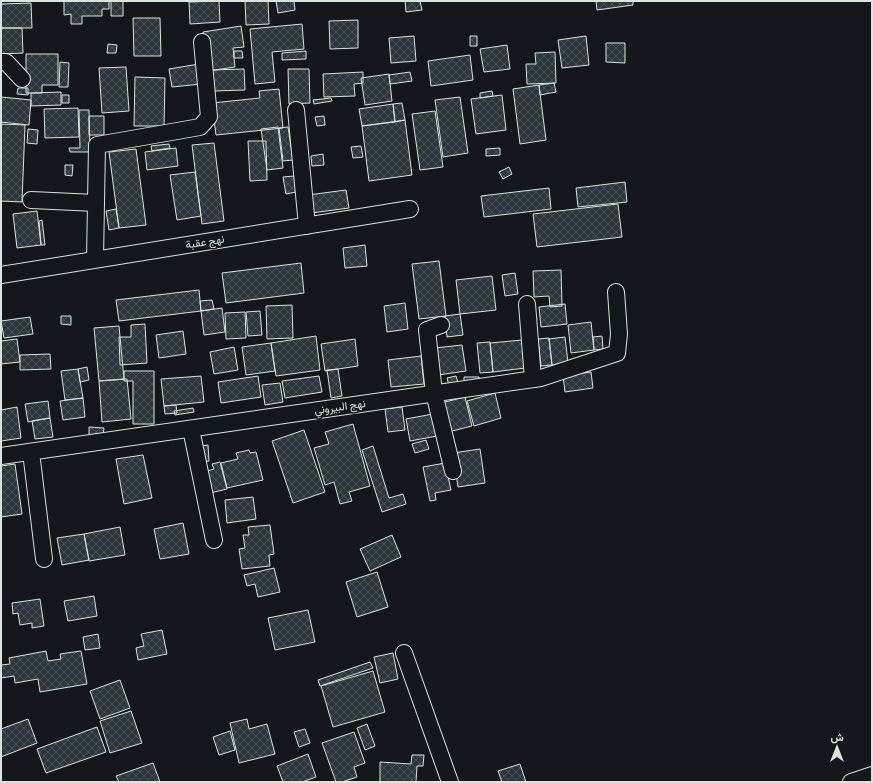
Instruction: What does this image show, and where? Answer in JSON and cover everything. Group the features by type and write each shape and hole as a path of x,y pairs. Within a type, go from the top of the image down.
{"street":[{"path":"95,260 97,145 200,127 209,117 202,42"},
{"path":"1,62 6,62 22,79"},
{"path":"296,110 307,226"},
{"path":"31,200 96,203"},
{"name":"نهج عقبة","path":"1,275 410,209"},
{"name":"نهج البيروني","path":"1,456 541,378 617,353 619,334 616,292"},
{"path":"527,304 533,379"},
{"path":"441,324 427,330 434,393 453,471"},
{"path":"191,428 214,540"},
{"path":"31,452 44,559"},
{"path":"404,653 450,782"},
{"path":"851,782 872,775"}],"building":[{"path":"64,1 109,1 109,9 102,9 102,16 82,16 82,24 71,24 71,14 64,15"},
{"path":"111,1 123,1 123,16 111,16"},
{"path":"219,1 220,22 190,24 189,2"},
{"path":"245,1 268,1 269,24 246,25"},
{"path":"276,1 294,1 295,10 278,13"},
{"path":"405,1 420,1 422,10 406,12"},
{"path":"596,1 633,1 633,5 597,10"},
{"path":"31,3 32,28 1,28 1,4"},
{"path":"133,18 160,18 161,56 134,56"},
{"path":"358,20 358,48 330,49 329,21"},
{"path":"302,24 304,49 272,52 275,82 255,84 250,29"},
{"path":"241,26 244,47 233,48 235,67 208,71 203,32"},
{"path":"1,28 22,28 23,53 1,54"},
{"path":"414,36 416,61 391,63 389,38"},
{"path":"470,36 477,36 477,46 470,46"},
{"path":"586,36 589,65 562,68 558,40"},
{"path":"606,43 625,43 625,63 606,62"},
{"path":"108,44 117,45 116,53 107,53"},
{"path":"507,45 510,69 484,72 480,49"},
{"path":"234,51 242,51 243,58 234,58"},
{"path":"306,51 306,59 282,60 282,53"},
{"path":"555,52 556,83 527,84 526,64 536,64 535,53"},
{"path":"26,54 58,54 58,85 42,85 42,93 26,93"},
{"path":"470,55 473,80 431,86 428,61"},
{"path":"60,62 69,63 68,87 59,87"},
{"path":"199,64 202,84 172,87 169,69"},
{"path":"126,67 129,111 102,113 99,68"},
{"path":"244,69 245,90 213,91 212,70"},
{"path":"288,69 309,69 310,103 289,104"},
{"path":"363,72 363,83 354,84 355,96 324,97 323,74"},
{"path":"410,72 412,81 390,84 389,75"},
{"path":"389,74 392,101 365,105 361,78"},
{"path":"135,77 165,78 164,126 134,126"},
{"path":"554,83 556,92 540,95 539,85"},
{"path":"539,85 546,140 520,144 513,89"},
{"path":"18,88 28,88 28,95 17,94"},
{"path":"279,89 283,128 216,135 212,103 260,98 259,91"},
{"path":"492,91 493,96 480,98 480,93"},
{"path":"61,92 61,105 31,106 31,93"},
{"path":"62,95 69,95 69,103 62,103"},
{"path":"502,95 506,130 476,134 471,99"},
{"path":"1,97 31,100 29,125 1,122"},
{"path":"460,97 468,153 443,157 435,100"},
{"path":"331,98 332,101 314,104 313,100"},
{"path":"402,103 405,120 395,122 393,104"},
{"path":"393,104 395,122 362,126 359,109"},
{"path":"78,108 79,137 45,138 44,109"},
{"path":"79,110 89,110 90,152 70,152 69,148 80,148"},
{"path":"435,111 443,167 420,170 412,114"},
{"path":"89,116 104,116 104,135 89,135"},
{"path":"324,116 325,125 317,126 315,117"},
{"path":"405,120 412,175 369,181 362,126"},
{"path":"1,124 25,125 22,202 1,201"},
{"path":"278,127 283,168 267,170 261,129"},
{"path":"288,127 293,160 283,161 279,128"},
{"path":"28,129 38,130 37,144 27,143"},
{"path":"248,141 266,141 267,180 250,181"},
{"path":"214,143 224,221 202,224 192,145"},
{"path":"169,144 170,148 152,151 151,146"},
{"path":"361,146 363,157 353,158 351,147"},
{"path":"176,148 178,166 147,170 145,152"},
{"path":"500,148 500,155 486,156 486,149"},
{"path":"136,149 146,225 119,228 109,152"},
{"path":"323,154 324,165 312,166 311,156"},
{"path":"65,165 73,165 72,176 65,175"},
{"path":"509,167 512,174 503,179 499,172"},
{"path":"195,172 201,216 177,220 170,175"},
{"path":"294,176 296,192 286,194 283,177"},
{"path":"625,182 627,202 578,207 576,188"},
{"path":"549,188 551,209 484,217 481,196"},
{"path":"346,190 349,208 311,213 308,195"},
{"path":"618,204 622,237 537,247 533,214"},
{"path":"116,209 119,228 109,230 106,211"},
{"path":"37,211 41,245 17,248 13,214"},
{"path":"42,220 45,245 41,245 39,221"},
{"path":"365,245 367,266 345,268 343,248"},
{"path":"439,261 446,316 419,319 412,264"},
{"path":"301,263 304,293 226,303 222,273"},
{"path":"561,270 562,306 550,307 549,296 534,297 533,271"},
{"path":"515,273 518,294 505,296 502,275"},
{"path":"492,276 496,310 460,314 456,280"},
{"path":"199,290 201,311 119,321 116,300"},
{"path":"212,300 214,309 201,311 200,301"},
{"path":"405,303 408,329 387,332 384,306"},
{"path":"565,304 567,324 541,327 539,307"},
{"path":"292,305 293,338 267,339 266,306"},
{"path":"222,308 225,332 204,335 201,311"},
{"path":"260,311 262,335 248,336 246,312"},
{"path":"245,312 246,338 226,339 225,313"},
{"path":"460,314 463,335 447,337 445,316"},
{"path":"61,316 71,316 71,325 61,324"},
{"path":"30,317 33,334 4,338 1,321"},
{"path":"591,322 594,350 571,353 568,325"},
{"path":"145,324 147,363 120,365 119,337 131,337 131,325"},
{"path":"119,326 124,379 99,381 94,328"},
{"path":"183,331 186,354 159,358 156,335"},
{"path":"316,336 320,370 276,376 271,343"},
{"path":"602,336 603,349 594,350 593,337"},
{"path":"565,337 568,363 552,365 549,339"},
{"path":"549,338 552,365 541,366 538,339"},
{"path":"17,339 20,362 1,364 1,341"},
{"path":"355,339 358,366 325,371 321,344"},
{"path":"522,340 525,368 493,372 490,343"},
{"path":"490,342 493,372 480,373 477,343"},
{"path":"271,343 275,371 246,375 242,347"},
{"path":"462,345 466,371 438,375 435,348"},
{"path":"234,347 238,370 214,374 210,352"},
{"path":"50,354 51,369 20,370 20,355"},
{"path":"421,356 424,384 391,387 388,360"},
{"path":"87,367 89,380 80,382 78,369"},
{"path":"78,369 83,398 65,400 61,371"},
{"path":"338,369 342,396 331,398 327,370"},
{"path":"124,371 154,371 154,424 133,424 133,381 124,381"},
{"path":"591,372 593,388 565,392 563,376"},
{"path":"201,376 204,402 164,406 161,379"},
{"path":"258,376 261,397 221,403 218,382"},
{"path":"319,376 322,392 285,398 282,381"},
{"path":"456,376 458,383 449,385 447,378"},
{"path":"464,377 479,377 479,380 464,381"},
{"path":"127,379 131,419 102,422 99,381"},
{"path":"280,383 283,402 265,405 262,385"},
{"path":"495,393 501,418 474,426 467,401"},
{"path":"465,397 472,426 448,432 441,403"},
{"path":"83,398 85,417 63,420 60,401"},
{"path":"48,401 50,418 28,422 25,404"},
{"path":"176,405 177,413 165,414 164,406"},
{"path":"17,407 21,438 1,441 1,410"},
{"path":"402,407 405,430 388,432 385,409"},
{"path":"193,408 194,412 175,415 174,411"},
{"path":"433,414 437,436 410,441 406,419"},
{"path":"50,418 53,437 35,439 32,421"},
{"path":"353,424 370,486 349,492 352,501 340,504 334,482 325,485 314,448 329,444 325,432"},
{"path":"89,427 104,428 103,436 89,436"},
{"path":"304,430 325,492 293,503 272,441"},
{"path":"426,440 429,449 415,453 412,444"},
{"path":"208,445 209,461 202,462 201,446"},
{"path":"373,446 389,498 403,494 406,504 382,512 362,450"},
{"path":"480,449 485,483 458,487 453,453"},
{"path":"249,450 250,453 256,452 263,480 227,488 221,463 238,459 236,453"},
{"path":"143,455 152,498 124,504 116,459"},
{"path":"220,462 227,489 210,493 204,472 214,469 212,464"},
{"path":"445,463 451,490 435,493 436,500 430,501 423,467"},
{"path":"15,464 22,514 1,517 1,466"},
{"path":"253,497 256,519 227,523 225,500"},
{"path":"183,523 189,554 160,559 154,529"},
{"path":"270,525 274,554 269,555 270,566 242,569 239,549 245,548 243,535 249,535 248,527"},
{"path":"120,527 125,555 89,561 84,534"},
{"path":"84,534 89,560 62,565 57,538"},
{"path":"392,535 401,557 370,571 360,549"},
{"path":"274,568 280,592 258,597 255,584 247,586 244,575"},
{"path":"377,572 388,607 357,617 346,582"},
{"path":"94,596 97,616 68,621 64,601"},
{"path":"40,599 44,626 32,628 32,623 20,625 18,613 13,614 12,603"},
{"path":"308,610 315,642 275,650 268,618"},
{"path":"162,630 167,654 138,660 136,648 144,646 141,634"},
{"path":"98,634 100,648 85,650 83,637"},
{"path":"46,651 48,661 61,659 60,654 81,651 87,684 40,692 38,679 15,683 14,676 1,678 1,665 10,664 9,658"},
{"path":"393,653 398,679 380,683 374,657"},
{"path":"370,662 373,668 320,686 318,680"},
{"path":"373,671 385,712 333,727 321,686"},
{"path":"120,680 130,708 100,719 90,691"},
{"path":"131,711 142,743 110,753 100,721"},
{"path":"28,719 37,743 1,757 1,729"},
{"path":"247,719 249,729 267,724 275,754 239,763 230,723"},
{"path":"367,724 375,746 365,750 357,728"},
{"path":"97,727 106,752 46,773 37,749"},
{"path":"305,729 310,743 299,747 294,732"},
{"path":"230,731 235,750 219,755 213,737"},
{"path":"354,732 365,763 354,767 357,777 342,782 336,782 322,743"},
{"path":"308,754 316,777 302,782 283,782 277,766"},
{"path":"412,755 424,755 423,766 417,766 416,782 380,782 380,762 411,764"},
{"path":"153,763 160,782 119,782 116,776"},
{"path":"520,764 526,782 502,782 498,771"}]}
